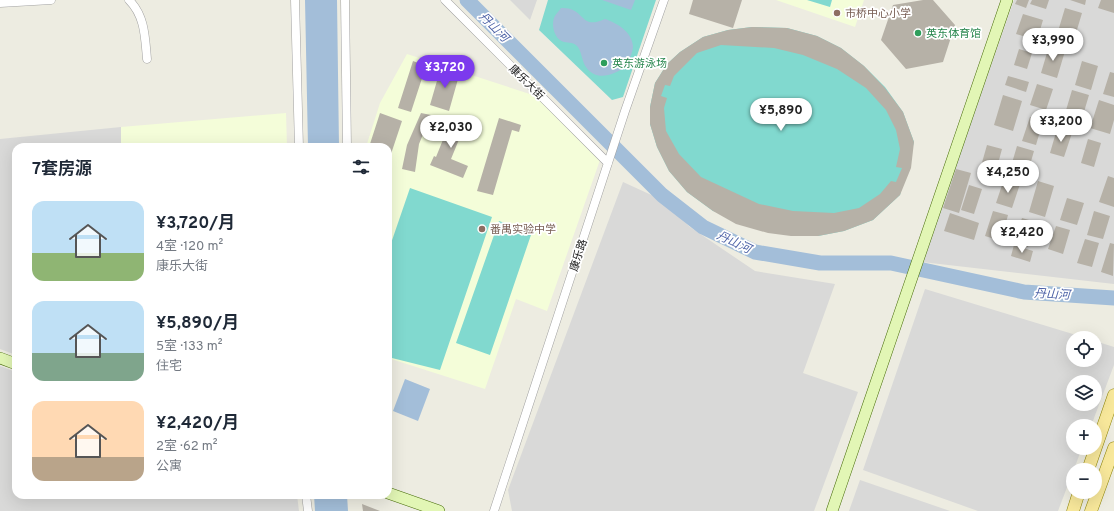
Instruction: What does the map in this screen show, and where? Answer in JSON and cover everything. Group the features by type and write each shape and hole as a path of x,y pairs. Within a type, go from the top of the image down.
{"main road":[{"path":"1090,463 1114,394"},
{"path":"1091,511 1114,448"},
{"path":"1073,511 1077,499"}],"street":[{"path":"0,3 51,0"},
{"path":"129,0 137,7 145,29 147,59"},
{"path":"295,0 299,143"},
{"path":"345,0 347,143"},
{"name":"康乐大街","path":"446,0 608,163"},
{"name":"康乐路","path":"494,511 625,111 664,0"},
{"path":"832,511 1007,0"},
{"path":"0,358 12,362"},
{"path":"392,494 439,511"},
{"path":"306,499 308,511"}],"shaded area":[{"path":"305,0 337,0 339,143 308,143"},
{"path":"510,0 537,0 530,20"},
{"name":"英东游泳场","path":"548,0 656,0 623,97 612,100 539,30"},
{"path":"602,0 635,0 631,10"},
{"name":"市桥中心小学","path":"776,0 864,0 855,27"},
{"path":"807,0 832,0 830,7"},
{"path":"1014,0 1114,0 1114,284 922,262"},
{"path":"561,8 575,11 586,21 597,22 605,19 627,32 632,41 633,49 625,67 605,76 600,76 590,72 585,65 578,47 573,43 561,41 554,32 553,21"},
{"path":"752,27 787,28 817,36 841,48 864,66 885,87 903,112 914,142 900,195 873,220 844,231 818,236 713,211 687,192 669,171 657,147 650,124 650,107 655,83 667,64 680,52 703,37 728,30"},
{"name":"番禺实验中学","path":"407,54 539,97 600,160 547,311 516,299 485,389 392,359 392,143 367,143 380,103"},
{"path":"286,113 287,143 121,143 121,127"},
{"path":"121,127 121,143 12,143 12,354 0,349 0,139"},
{"path":"623,182 658,198 690,227 755,271 835,284 803,373 858,392 814,511 512,511 508,490"},
{"path":"410,188 492,217 440,370 392,358 392,240"},
{"path":"499,221 532,232 490,355 456,343"},
{"path":"925,289 1066,332 1066,367 1102,367 1102,343 1114,347 1114,365 1102,397 1102,375 1066,375 1066,411 1097,411 1094,419 1066,419 1066,455 1079,455 1076,463 1066,463 1066,490 1058,511 978,511 863,470"},
{"path":"0,366 12,370 12,499 298,499 299,511 0,511"},
{"path":"405,379 430,389 418,421 393,411"},
{"path":"860,480 950,511 849,511"},
{"path":"314,499 347,499 348,511 315,511"}],"building":[{"path":"693,0 742,0 733,28 689,14"},
{"name":"英东体育馆","path":"923,0 933,0 955,25 943,62 906,69 881,40 893,5"},
{"path":"1017,0 1029,0 1026,8 1015,4"},
{"path":"1032,0 1049,0 1046,9 1030,4"},
{"path":"1070,0 1086,0 1085,5"},
{"path":"1101,0 1114,0 1114,13 1098,8"},
{"path":"1065,8 1082,13 1073,43 1056,38"},
{"path":"1023,14 1043,20 1037,40 1016,34"},
{"path":"752,27 787,28 817,36 841,48 864,66 885,88 903,112 914,142 911,168 900,195 873,220 844,231 818,236 791,236 768,233 736,224 713,211 687,192 669,171 657,147 650,124 650,107 655,83 667,64 680,52 703,37 728,30","holes":["721,45 774,48 803,55 837,69 866,88 886,110 896,130 900,149 896,167 902,168 896,182 891,181 880,194 859,208 834,213 793,211 759,204 701,177 679,154 666,131 664,108 667,98 661,96 665,85 670,86 674,76 697,53"]},
{"path":"1049,46 1065,51 1057,78 1041,73"},
{"path":"1019,49 1032,53 1027,69 1014,65"},
{"path":"413,61 426,66 411,112 398,108"},
{"path":"1082,61 1098,66 1091,90 1075,85"},
{"path":"441,67 460,72 449,111 430,105"},
{"path":"1110,72 1114,73 1114,97 1103,94"},
{"path":"1008,76 1029,82 1026,92 1005,85"},
{"path":"1037,84 1053,89 1046,110 1030,105"},
{"path":"1072,90 1089,95 1081,122 1064,117"},
{"path":"1003,95 1022,101 1013,131 994,125"},
{"path":"1099,100 1114,105 1114,120 1110,134 1090,128"},
{"path":"380,113 402,121 392,151 392,143 370,143"},
{"path":"421,113 431,115 419,144 415,172 402,169 407,145"},
{"path":"453,115 467,120 451,159 468,166 463,178 430,165 434,156 436,157"},
{"path":"1030,117 1043,121 1036,145 1022,141"},
{"path":"499,118 521,125 519,132 512,130 493,195 477,191"},
{"path":"1057,129 1072,133 1064,157 1050,153"},
{"path":"1088,139 1101,143 1094,167 1081,163"},
{"path":"987,145 1002,149 996,171 981,166"},
{"path":"1017,146 1034,151 1026,179 1009,173"},
{"path":"956,169 971,173 959,213 943,208"},
{"path":"1108,176 1114,178 1114,207 1099,202"},
{"path":"1004,179 1020,184 1012,208 996,203"},
{"path":"1038,181 1054,186 1045,217 1029,212"},
{"path":"969,185 982,189 974,214 961,210"},
{"path":"1067,198 1084,203 1077,225 1060,220"},
{"path":"993,211 1008,215 1001,241 985,236"},
{"path":"1094,211 1110,216 1103,239 1087,235"},
{"path":"950,213 979,223 974,240 944,231"},
{"path":"1022,218 1036,222 1028,247 1014,242"},
{"path":"1056,226 1070,230 1063,254 1048,249"},
{"path":"1085,239 1099,243 1092,267 1077,263"},
{"path":"1110,243 1114,244 1113,276 1101,272"},
{"path":"1014,245 1033,251 1030,262 1011,256"},
{"path":"362,504 380,511 363,511"}],"waterway":[{"name":"丹山河","path":"467,0 662,195 703,227 755,252 820,263 891,263 1024,292 1114,298"}],"place":[{"name":"市桥中心小学","path":"837,13"},
{"name":"英东体育馆","path":"918,33"},
{"name":"英东游泳场","path":"604,63"},
{"name":"番禺实验中学","path":"482,229"}]}
